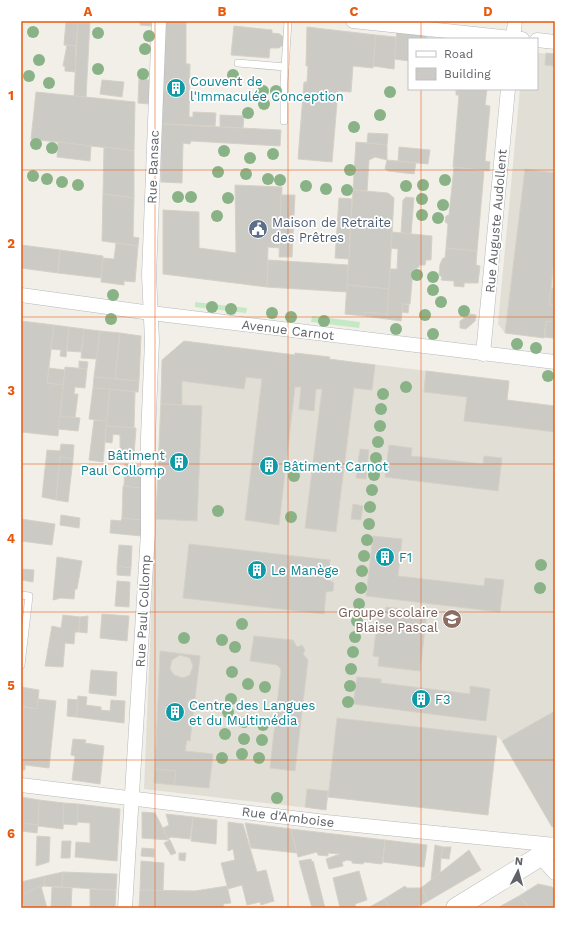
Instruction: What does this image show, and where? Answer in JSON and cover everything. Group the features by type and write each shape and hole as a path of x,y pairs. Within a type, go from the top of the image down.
{"main road":[{"path":"456,908 550,850"}],"street":[{"name":"Rue Bansac","path":"151,313 149,275 159,21"},
{"path":"353,21 508,38"},
{"path":"515,21 516,38"},
{"path":"538,40 555,42"},
{"name":"Rue Auguste Audollent","path":"483,354 508,90"},
{"name":"Avenue Carnot","path":"21,295 151,313 555,362"},
{"name":"Rue Paul Collomp","path":"126,908 148,533 151,313"},
{"name":"Rue d'Amboise","path":"21,785 550,850"},
{"path":"550,850 555,873"}],"lane":[{"path":"284,121 288,21"},
{"path":"238,63 285,67"},
{"path":"21,595 29,596 21,665"}],"shaded area":[{"path":"538,53 555,54 555,339 505,333 498,324 520,90 538,90"},
{"path":"184,341 294,355 295,353 330,357 330,359 509,381 507,400 555,406 555,826 552,827 502,741 497,736 337,718 326,810 144,789 162,360"}],"green space":[{"path":"195,302 247,308 246,313 195,307"},
{"path":"312,316 360,322 359,328 311,322"}],"building":[{"path":"66,21 78,21 76,46 64,45"},
{"path":"78,21 90,21 86,97 74,96"},
{"path":"140,21 152,21 152,26 140,25"},
{"name":"Couvent de l'Immaculée Conception","path":"164,21 186,21 186,64 190,64 189,117 193,117 193,112 216,113 215,126 162,124"},
{"path":"234,26 272,30 272,33 280,34 284,38 284,44 279,48 270,48 269,58 231,55"},
{"path":"307,27 376,35 373,68 353,66 351,92 338,91 332,162 298,159 304,82 307,82"},
{"path":"397,30 427,34 426,38 408,38 408,61 394,59"},
{"path":"376,35 396,37 394,69 373,66"},
{"path":"67,45 76,46 75,72 65,71 65,66 63,66"},
{"path":"546,53 555,54 555,66 545,65"},
{"path":"139,79 150,80 149,104 138,103"},
{"path":"102,80 124,82 122,97 100,94"},
{"path":"456,90 487,90 485,105 490,106 485,161 490,162 489,171 453,167 459,95 456,95"},
{"path":"36,92 135,102 134,151 31,139"},
{"path":"220,115 244,116 243,128 220,127"},
{"path":"162,124 281,130 280,146 191,141 190,144 183,143 182,183 161,182"},
{"path":"368,133 388,134 387,145 367,143"},
{"path":"58,142 91,146 90,161 57,157"},
{"path":"356,142 387,145 387,160 375,157 369,160 367,191 353,190"},
{"path":"104,147 134,151 134,198 103,194"},
{"path":"399,147 430,150 428,164 398,161"},
{"path":"387,160 416,163 414,174 388,171 385,169"},
{"path":"454,167 484,171 477,251 446,248 448,224 445,222 446,216 449,215"},
{"path":"525,169 555,173 555,252 549,305 555,305 555,322 546,321 544,338 505,333"},
{"name":"Maison de Retraite des Prêtres","path":"235,185 282,187 280,248 268,247 267,287 163,274 163,210 199,212 199,248 236,253"},
{"path":"353,190 388,193 394,198 389,289 347,285"},
{"path":"103,194 134,198 133,237 139,238 138,246 102,241"},
{"path":"281,195 295,195 292,257 279,257"},
{"path":"406,197 414,198 411,234 401,233 403,200"},
{"path":"339,198 352,199 349,259 335,258"},
{"path":"392,232 432,236 431,260 426,260 425,265 419,265 419,267 413,270 410,304 403,304 401,321 387,319 390,269 397,269 398,249 391,248"},
{"path":"116,243 138,246 135,282 124,281 124,285 101,282 103,258 114,259"},
{"path":"21,245 60,250 58,273 21,268"},
{"path":"446,248 477,251 476,265 480,266 478,283 464,283 464,287 454,286 454,281 441,280 442,277 439,275 440,264 443,258 445,258"},
{"path":"60,250 103,256 101,278 58,273"},
{"path":"268,260 348,265 347,292 267,287"},
{"path":"347,285 389,289 387,314 365,312 364,316 345,314"},
{"path":"551,288 555,288 555,305 549,305"},
{"path":"403,304 409,305 408,313 402,312"},
{"path":"365,312 387,314 387,319 364,316"},
{"path":"470,314 476,315 475,321 466,329 460,328 460,321"},
{"path":"21,321 54,325 47,383 63,385 58,436 21,432"},
{"path":"546,321 555,322 555,338 545,337"},
{"path":"54,325 69,327 66,357 60,356 61,350 51,349"},
{"path":"69,327 84,329 81,352 67,351"},
{"path":"84,329 100,331 97,359 81,358"},
{"path":"100,331 120,333 115,379 94,377"},
{"path":"120,333 141,336 139,381 115,379"},
{"name":"Bâtiment Carnot","path":"184,341 295,355 295,353 330,357 329,359 375,365 372,390 354,388 336,532 305,528 322,389 316,389 314,411 299,409 301,387 295,387 279,525 245,520 262,379 246,377 244,389 182,381 182,405 161,404 162,360"},
{"path":"79,361 88,362 87,369 79,368"},
{"path":"65,367 87,369 85,388 75,387 74,394 78,394 75,418 60,416"},
{"path":"49,368 65,370 63,385 47,383"},
{"path":"426,371 509,381 507,400 555,406 555,432 464,421 467,397 424,392"},
{"path":"94,377 139,381 138,392 93,388"},
{"path":"93,388 110,389 107,421 89,419"},
{"path":"110,389 135,392 134,428 106,426"},
{"name":"Bâtiment Paul Collomp","path":"161,404 202,406 197,521 156,519"},
{"path":"60,416 80,418 78,431 58,429"},
{"path":"94,420 107,421 103,462 89,460"},
{"path":"106,426 136,428 134,455 120,454 120,435 113,434 112,443 105,442"},
{"path":"61,444 74,445 73,459 60,457 56,500 42,497 47,450 60,451"},
{"path":"389,445 412,448 411,456 483,464 484,456 502,458 498,491 385,477"},
{"path":"360,449 369,450 366,479 356,478"},
{"path":"60,457 73,459 68,502 56,500"},
{"path":"125,464 141,466 141,488 124,486"},
{"path":"123,486 141,488 141,520 122,518"},
{"path":"353,504 363,506 361,520 351,519"},
{"path":"61,515 80,518 79,528 60,525"},
{"path":"122,518 141,520 142,536 110,533 111,520 121,521"},
{"path":"21,519 55,524 52,545 21,541"},
{"name":"F1","path":"373,536 402,539 398,576 484,586 485,578 504,580 500,612 366,596"},
{"name":"Le Manège","path":"189,544 330,560 328,580 334,583 333,591 326,592 324,614 183,598"},
{"path":"119,545 132,546 131,568 117,566"},
{"path":"57,557 82,561 74,599 61,598 53,600"},
{"path":"117,566 131,568 130,576 117,575"},
{"path":"22,569 34,570 33,582 21,580"},
{"path":"117,581 130,582 129,607 115,606"},
{"path":"386,607 427,612 420,671 378,666 379,657 373,656 378,615 385,616"},
{"path":"102,614 129,616 127,641 100,638"},
{"path":"63,615 80,617 79,632 75,632 74,644 65,643 63,667 45,666 52,626 61,628"},
{"path":"88,616 87,633 79,632 80,617"},
{"path":"254,636 293,640 297,647 302,645 305,650 303,654 308,660 295,771 270,768 281,669 277,665 250,661"},
{"name":"Centre des Langues et du Multimédia","path":"160,651 200,656 190,741 187,740 185,751 213,754 209,788 174,785 176,771 155,769","holes":["180,655 190,658 193,666 190,675 183,678 174,675 170,669 172,660"]},
{"path":"91,670 117,672 116,696 89,693"},
{"name":"F3","path":"357,677 381,679 381,683 470,694 470,686 490,689 486,721 353,704"},
{"path":"21,687 39,690 37,709 21,706"},
{"path":"78,696 87,697 86,705 101,707 101,710 110,711 111,700 125,701 124,723 76,717"},
{"path":"38,699 56,701 49,768 25,765 25,770 21,770 23,707 37,709"},
{"path":"68,699 78,700 76,717 67,716"},
{"path":"555,711 555,826 552,827 502,741"},
{"path":"337,718 497,736 488,815 328,797"},
{"path":"73,739 86,740 85,743 104,746 100,784 72,780 75,756 71,755"},
{"path":"155,769 176,771 174,785 154,783"},
{"path":"307,789 328,791 326,810 305,807"},
{"path":"21,797 39,800 38,825 21,823"},
{"path":"39,800 64,803 63,829 38,826"},
{"path":"64,803 78,804 77,825 63,824"},
{"path":"78,804 120,809 117,861 75,857 76,842 90,843 90,823 77,822"},
{"path":"142,812 155,813 169,840 142,838"},
{"path":"166,814 193,817 190,839 171,837 168,839 163,828 169,825"},
{"path":"193,817 217,820 216,844 191,841"},
{"path":"228,822 243,824 257,872 266,870 274,901 261,905 260,902 247,905 242,885 228,889 221,863 235,860 233,849 228,851"},
{"path":"21,823 38,825 37,833 21,831"},
{"path":"245,823 291,829 297,853 251,848"},
{"path":"291,829 385,840 382,864 364,862 363,864 352,863 352,861 347,860 342,862 343,866 329,869 326,859 340,854 328,853 328,856 318,855 317,852 298,857"},
{"path":"37,836 50,837 49,862 36,866"},
{"path":"170,840 176,853 171,855 164,843"},
{"path":"385,840 427,845 424,867 383,862"},
{"path":"62,841 71,841 70,858 61,858"},
{"path":"435,845 443,847 440,874 431,880"},
{"path":"443,847 451,847 449,859 441,858"},
{"path":"142,848 154,849 154,857 141,856"},
{"path":"469,850 481,870 428,901 421,888"},
{"path":"179,853 186,853 185,861 179,860"},
{"path":"311,859 312,862 313,861 325,908 312,908 299,861"},
{"path":"141,861 164,863 163,891 140,890"},
{"path":"359,871 367,900 355,904 356,907 354,908 340,908 333,878"},
{"path":"63,872 62,887 44,886 45,876"},
{"path":"63,872 117,874 116,890 62,887"},
{"path":"45,876 44,886 21,895 21,882"},
{"path":"538,884 552,887 555,890 555,908 530,908 519,896"},
{"path":"41,886 47,908 24,908 21,895"},
{"path":"227,886 231,903 223,904 224,908 139,908 140,890 195,891"},
{"path":"405,886 407,888 421,888 428,901 415,908 390,908 384,899"},
{"path":"52,887 72,888 71,908 51,908"},
{"path":"90,889 116,890 115,908 90,908"},
{"path":"519,896 530,908 498,908 501,906"},
{"path":"384,899 390,908 368,908"}],"place":[{"name":"Couvent de l'Immaculée Conception","path":"176,88"},
{"name":"Maison de Retraite des Prêtres","path":"258,229"},
{"name":"Bâtiment Paul Collomp","path":"179,462"},
{"name":"Bâtiment Carnot","path":"269,466"},
{"name":"F1","path":"385,557"},
{"name":"Le Manège","path":"257,570"},
{"name":"Groupe scolaire Blaise Pascal","path":"452,619"},
{"name":"F3","path":"421,699"},
{"name":"Centre des Langues et du Multimédia","path":"175,712"}]}
